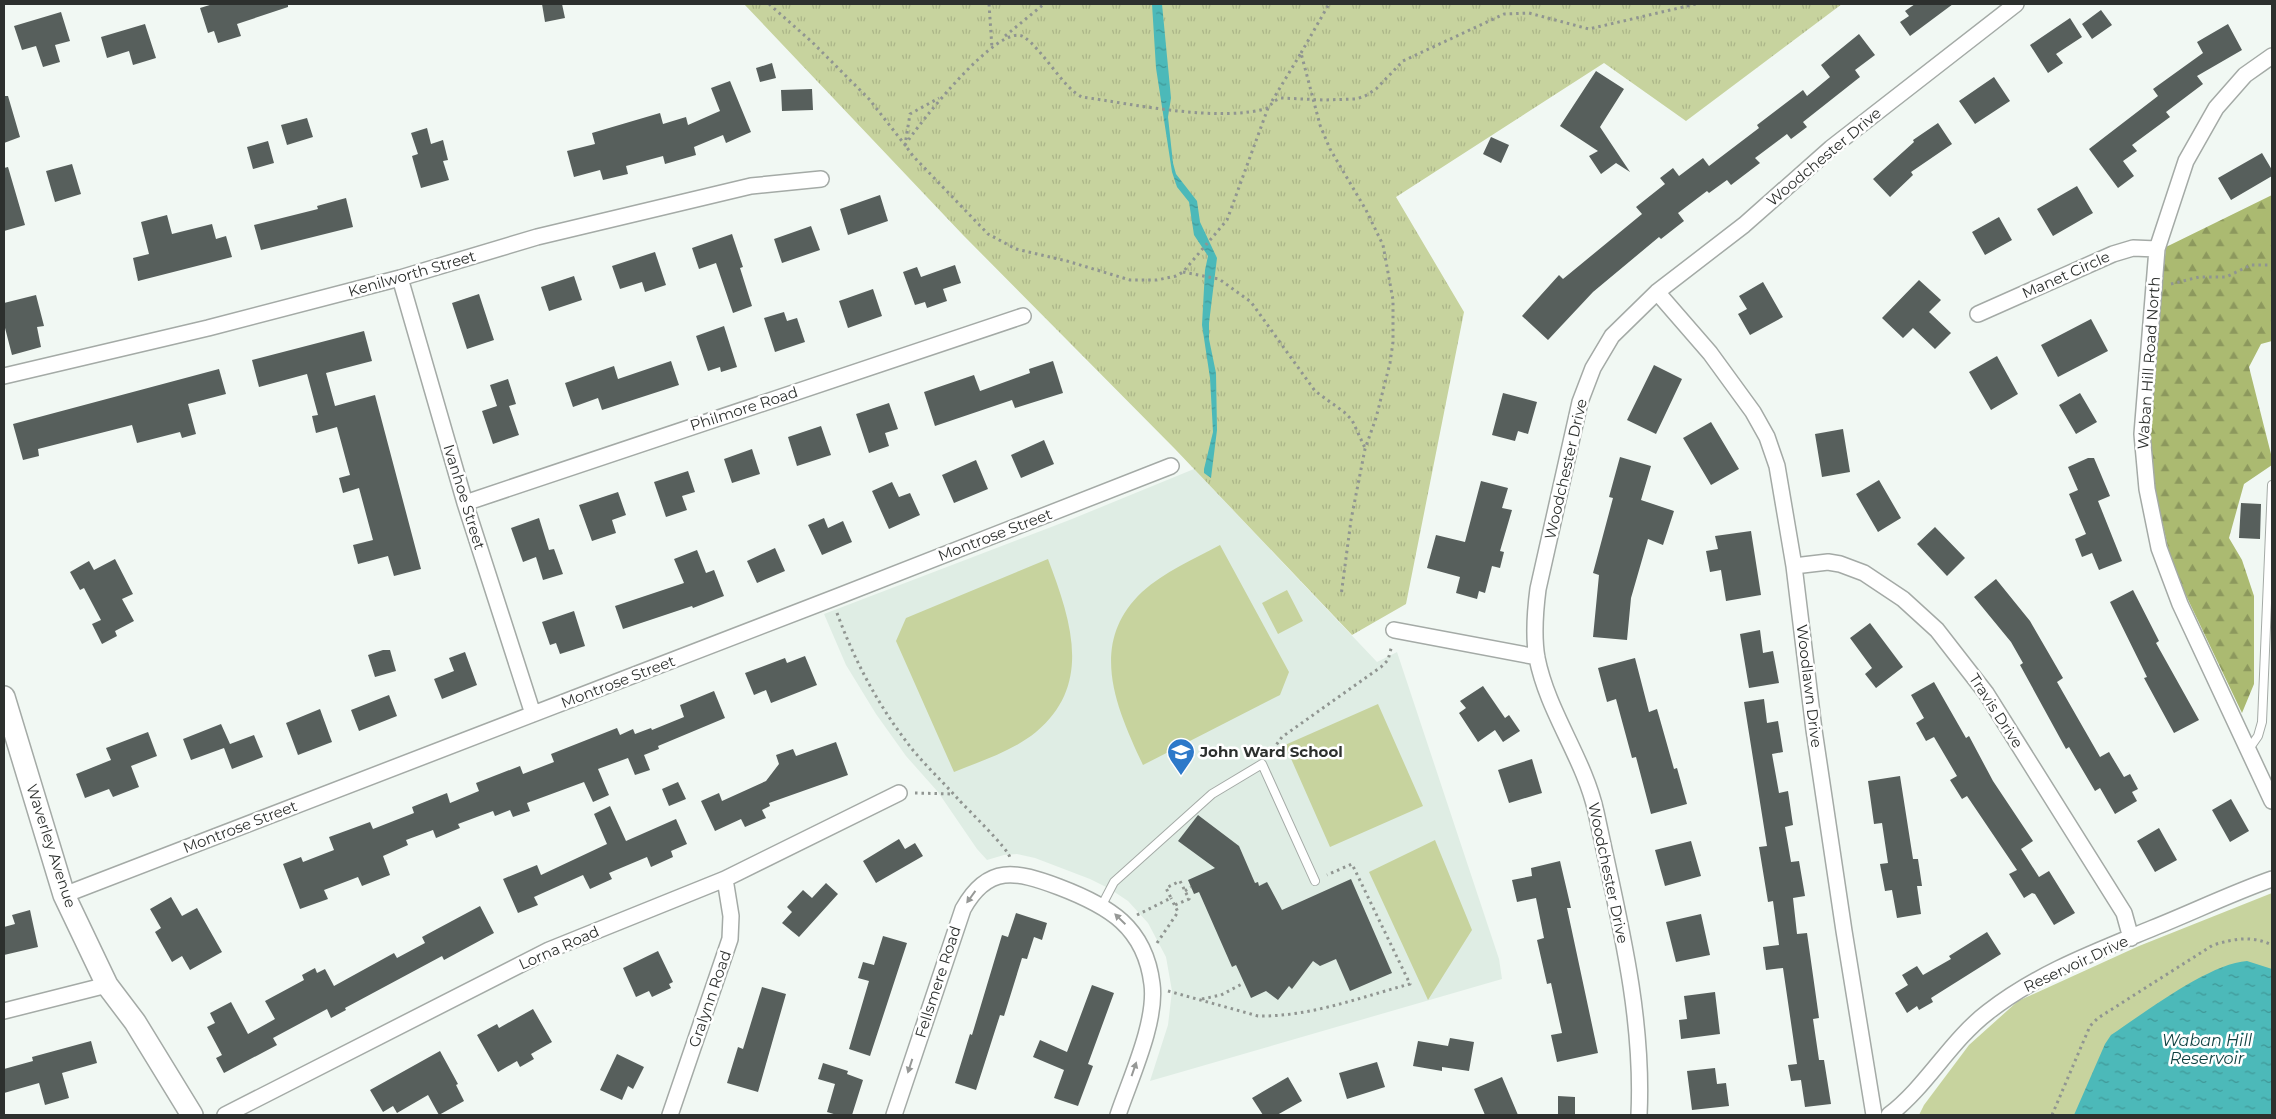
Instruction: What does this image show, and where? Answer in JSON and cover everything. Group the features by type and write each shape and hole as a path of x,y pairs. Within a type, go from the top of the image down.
{"street":[{"name":"Woodchester Drive","path":"1639,1115 1640,1066 1633,994 1596,812 1584,776 1547,692 1537,658 1534,615 1538,589 1580,402 1593,368 1612,336 1657,292 1744,225 1831,148 2016,4"},
{"name":"Waban Hill Road North","path":"2272,56 2245,75 2216,108 2186,162 2157,249 2143,413 2142,449 2147,489 2159,548 2180,604 2272,801"},
{"name":"Kenilworth Street","path":"4,376 208,328 400,278 538,237 742,188 821,179"},
{"name":"Manet Circle","path":"1978,314 2113,254 2133,248 2157,249"},
{"name":"Ivanhoe Street","path":"400,278 465,503 533,714"},
{"name":"Woodlawn Drive","path":"1657,292 1710,353 1753,412 1767,437 1777,466 1794,566 1816,740 1844,931 1874,1115"},
{"name":"Philmore Road","path":"465,503 1023,316"},
{"name":"Montrose Street","path":"64,894 1171,466"},
{"name":"Travis Drive","path":"1794,566 1828,562 1840,564 1864,573 1903,599 1937,630 1986,693 2124,913 2131,938"},
{"path":"1394,630 1537,658"},
{"name":"Waverley Avenue","path":"4,697 64,894 107,985 135,1022 192,1115"},
{"name":"Lorna Road","path":"225,1115 548,950 725,879 899,793"},
{"path":"1011,874 1041,880 1102,905 1127,926 1143,950 1150,969 1153,991 1151,1018 1118,1115"},
{"name":"Fellsmere Road","path":"894,1115 963,910 980,885 996,876 1011,874"},
{"name":"Gralynn Road","path":"670,1115 730,939 731,916 725,879"},
{"name":"Reservoir Drive","path":"1889,1115 1916,1089 1967,1029 2008,997 2033,981 2055,970 2272,880"},
{"path":"4,1011 107,985"}],"lane":[{"path":"2249,749 2258,736 2262,722 2272,484"},
{"path":"1102,905 1117,879 1212,794 1262,764 1315,881"}],"path":[{"path":"769,4 812,42 869,99 913,156 988,234 1002,243 1130,280 1167,279 1183,272 1227,220 1268,108 1329,4"},
{"path":"989,4 992,48"},
{"path":"905,145 942,96 1003,38 1044,4"},
{"path":"1271,103 1281,98 1315,100 1356,99 1365,96 1376,90 1403,61 1504,14 1529,13 1590,29 1696,4"},
{"path":"1003,38 1014,34 1023,36 1045,57 1077,95 1181,110 1248,112 1268,108"},
{"path":"1301,53 1320,124 1330,149 1366,210 1383,245 1393,300 1393,342 1390,363 1376,418 1365,449 1351,520 1341,596"},
{"path":"905,145 910,114 942,96"},
{"path":"2153,289 2199,277 2226,277 2251,265 2272,266"},
{"path":"1183,272 1215,278 1230,286 1254,306 1315,391 1352,420 1365,449"},
{"path":"831,599 848,643 874,696 913,750 1007,850 1010,855 1011,874"},
{"path":"1262,764 1282,737 1385,664 1389,656 1394,630"},
{"path":"899,793 953,794"},
{"path":"1153,991 1172,991 1258,1016 1290,1016 1410,984 1352,864 1315,881"},
{"path":"1143,950 1160,942 1178,912 1166,888 1180,881 1188,899 1175,905"},
{"path":"1184,891 1191,888"},
{"path":"1127,926 1140,913 1171,898"},
{"path":"2052,1115 2090,1026 2098,1018 2213,945 2233,939 2252,938 2272,945"},
{"path":"1199,999 1221,995 1244,983"}],"shaded area":[{"name":"John Ward School","path":"1194,469 1377,662 1397,652 1499,959 1502,979 1150,1081 1168,1025 1172,991 1166,957 1148,923 1128,901 1090,879 1035,858 1017,854 1004,855 987,860 977,849 938,792 906,756 876,714 846,665 824,614 1072,519"}],"green space":[{"path":"744,4 1842,4 1686,121 1604,63 1396,197 1464,312 1406,604 1352,635 1175,449 963,235"},
{"path":"2272,195 2272,341 2261,344 2249,367 2272,458 2272,465 2244,484 2229,538 2242,560 2254,596 2254,684 2242,713 2172,566 2153,480 2146,434 2166,247"},
{"path":"1220,545 1289,672 1280,695 1143,765 1124,722 1112,677 1111,655 1115,633 1125,612 1142,592 1169,572"},
{"path":"1048,559 1064,604 1072,650 1071,672 1065,693 1054,713 1027,739 996,755 954,772 896,641 906,618"},
{"path":"1287,590 1303,621 1278,634 1262,603"},
{"path":"1378,704 1423,806 1330,847 1285,745"},
{"path":"1435,840 1472,930 1428,1000 1369,872"},
{"path":"2272,893 2272,1115 1919,1115 1924,1105 1969,1045 2018,1001 2139,946"}],"water":[{"path":"1152,4 1162,4 1171,98 1168,117 1173,163 1176,174 1197,201 1200,222 1217,258 1209,323 1209,339 1216,373 1217,430 1211,478 1204,473 1213,432 1210,378 1202,325 1205,270 1208,256 1194,235 1189,202 1177,187 1172,172 1156,68"},
{"name":"Waban Hill Reservoir","path":"2247,961 2272,969 2272,1115 2074,1115 2105,1044 2111,1035 2196,979 2232,964"}],"building":[{"path":"213,4 288,4 288,7 237,24 241,36 218,43 214,31 208,33 200,8"},
{"path":"542,4 562,4 565,18 545,22"},
{"path":"1915,4 1953,4 1910,36 1900,22 1909,16 1905,11"},
{"path":"2101,10 2112,25 2092,39 2082,24"},
{"path":"61,12 70,41 55,45 60,62 43,67 36,46 22,50 14,26"},
{"path":"2070,18 2082,37 2056,54 2063,63 2048,73 2030,45"},
{"path":"145,24 156,58 133,65 129,51 107,58 101,37"},
{"path":"2228,24 2242,50 2197,76 2203,84 2166,112 2170,117 2132,145 2137,151 2123,161 2134,176 2118,188 2089,149 2158,96 2153,89 2203,53 2197,42"},
{"path":"1859,34 1875,55 1855,70 1860,77 1803,122 1807,127 1791,139 1787,134 1755,158 1760,163 1731,185 1727,180 1709,193 1707,191 1678,213 1684,221 1661,239 1659,237 1593,292 1548,340 1522,316 1559,275 1563,279 1642,214 1636,207 1665,184 1660,178 1673,168 1679,176 1703,158 1709,166 1759,128 1757,125 1803,90 1807,96 1830,77 1821,65"},
{"path":"772,63 776,78 760,82 756,68"},
{"path":"1596,71 1624,89 1600,127 1630,172 1616,163 1601,174 1589,156 1598,151 1560,126"},
{"path":"1994,77 2010,101 1975,124 1959,101"},
{"path":"730,81 751,132 726,143 723,135 694,147 696,155 665,164 663,156 626,166 628,174 603,180 600,170 574,177 567,151 595,144 592,133 660,113 663,124 686,117 688,125 720,111 711,88"},
{"path":"812,89 813,110 782,111 781,90"},
{"path":"4,96 8,96 20,137 4,143"},
{"path":"307,118 313,137 287,145 281,125"},
{"path":"1938,123 1952,144 1911,172 1913,175 1890,197 1873,179 1914,142 1913,140"},
{"path":"427,128 431,144 443,140 448,160 443,161 449,180 421,188 412,156 418,154 411,133"},
{"path":"1491,137 1509,145 1501,163 1483,154"},
{"path":"268,141 274,163 253,169 247,147"},
{"path":"2262,153 2272,170 2272,176 2231,200 2218,178"},
{"path":"72,164 81,194 55,202 46,171"},
{"path":"8,167 25,225 4,231 4,168"},
{"path":"2077,186 2093,213 2053,236 2037,209"},
{"path":"880,195 888,221 848,235 840,209"},
{"path":"346,198 353,227 261,250 254,225 318,209 317,206"},
{"path":"167,215 172,234 212,224 216,239 226,236 232,257 138,281 133,258 149,254 141,222"},
{"path":"1999,217 2012,240 1985,255 1972,232"},
{"path":"811,226 820,250 782,263 774,239"},
{"path":"732,234 743,267 740,268 752,306 733,313 716,263 699,269 692,248"},
{"path":"655,252 666,285 645,292 642,282 620,289 612,266"},
{"path":"955,265 961,283 943,289 947,301 927,308 925,302 915,305 903,272 917,267 921,277"},
{"path":"574,276 582,300 549,311 541,287"},
{"path":"1919,280 1941,300 1929,312 1951,333 1935,349 1913,328 1903,338 1882,318"},
{"path":"1763,282 1783,317 1750,335 1738,314 1747,309 1739,296"},
{"path":"873,289 882,316 848,328 839,301"},
{"path":"479,294 494,340 467,349 452,303"},
{"path":"36,295 44,326 37,327 41,347 12,355 4,324 4,303"},
{"path":"784,312 787,321 797,318 805,342 775,352 764,318"},
{"path":"2091,319 2108,351 2058,377 2041,345"},
{"path":"724,326 737,367 721,372 720,367 708,371 696,336"},
{"path":"364,331 372,361 326,373 335,406 375,395 421,569 394,576 388,556 358,564 353,545 373,540 359,488 343,493 339,478 350,475 337,427 316,433 312,416 318,415 307,374 259,387 252,360"},
{"path":"1997,356 2018,394 1991,410 1969,372"},
{"path":"671,361 679,385 602,410 598,398 573,407 565,383 614,366 618,379"},
{"path":"1053,361 1063,393 1015,408 1012,400 935,426 924,392 974,375 980,391 1030,373 1029,369"},
{"path":"1654,365 1682,379 1656,434 1627,420"},
{"path":"219,369 226,394 188,404 196,434 182,438 180,432 137,443 132,425 38,449 39,456 23,460 13,424"},
{"path":"508,379 516,404 509,406 519,435 493,444 482,411 497,406 490,385"},
{"path":"1503,393 1537,402 1528,434 1518,431 1515,441 1492,435"},
{"path":"2080,393 2097,422 2076,434 2059,405"},
{"path":"889,403 898,429 885,433 889,446 869,453 856,414"},
{"path":"1711,422 1739,469 1711,485 1683,438"},
{"path":"821,426 831,455 797,466 788,437"},
{"path":"1843,429 1850,472 1822,477 1815,434"},
{"path":"1044,440 1054,464 1021,478 1011,455"},
{"path":"752,449 760,474 732,483 724,459"},
{"path":"1620,457 1651,466 1641,500 1674,511 1663,545 1648,539 1631,598 1627,640 1593,637 1599,575 1593,573 1613,498 1609,497"},
{"path":"2088,458 2094,458 2110,496 2098,501 2122,561 2099,570 2092,553 2082,557 2075,539 2086,534 2069,494 2078,490 2068,467"},
{"path":"976,460 988,489 954,503 942,475"},
{"path":"688,471 695,492 682,496 687,510 666,517 654,482"},
{"path":"1879,480 1901,518 1878,532 1856,494"},
{"path":"1481,481 1508,488 1502,508 1512,510 1500,551 1504,552 1500,568 1492,566 1485,593 1479,591 1477,599 1456,593 1460,577 1427,568 1436,535 1465,542"},
{"path":"892,482 899,497 910,493 920,515 889,529 872,491"},
{"path":"618,492 626,515 612,520 616,533 592,541 579,505"},
{"path":"2241,503 2261,504 2260,539 2239,538"},
{"path":"539,518 549,550 554,549 563,574 543,580 536,557 523,562 511,528"},
{"path":"824,518 828,528 843,521 852,542 822,555 808,525"},
{"path":"1935,527 1965,558 1947,576 1917,544"},
{"path":"1751,531 1761,595 1726,601 1721,570 1710,572 1706,551 1718,549 1715,536"},
{"path":"775,548 785,571 757,583 747,561"},
{"path":"697,550 706,573 714,570 724,596 693,608 692,606 623,629 615,606 684,583 674,559"},
{"path":"115,559 133,594 122,599 134,621 115,631 117,636 102,644 92,624 101,620 84,588 80,590 70,572 89,561 94,570"},
{"path":"1996,579 2030,621 2063,678 2057,682 2100,757 2109,752 2124,777 2130,774 2138,789 2132,792 2137,801 2115,814 2100,788 2095,791 2069,747 2066,749 2020,665 2023,663 2011,642 1974,597"},
{"path":"2133,590 2159,641 2156,643 2199,720 2174,733 2144,678 2147,677 2110,602"},
{"path":"574,611 585,646 560,654 556,643 550,645 542,622"},
{"path":"1870,623 1903,667 1876,688 1865,674 1872,668 1850,638"},
{"path":"1760,630 1763,653 1773,651 1779,683 1749,688 1740,634"},
{"path":"383,650 390,650 396,671 375,677 368,655"},
{"path":"465,652 477,685 442,699 434,679 454,671 449,658"},
{"path":"805,656 817,685 771,703 766,690 754,695 745,673 785,658 787,663"},
{"path":"1635,658 1649,712 1657,709 1674,769 1677,768 1687,804 1651,814 1636,757 1632,758 1616,699 1607,702 1598,668"},
{"path":"1934,682 1966,738 1969,736 1993,781 2033,841 2021,849 2039,877 2049,871 2075,913 2054,925 2035,894 2032,893 2024,898 2009,874 2017,870 1967,796 1962,799 1950,780 1957,776 1934,737 1926,741 1916,723 1924,718 1911,695"},
{"path":"1483,686 1505,718 1509,715 1520,731 1503,742 1495,730 1478,742 1459,713 1466,708 1460,701"},
{"path":"714,691 725,718 658,746 659,749 644,755 650,770 635,775 628,758 598,769 609,795 593,802 584,782 527,803 530,811 513,817 510,810 495,816 493,811 458,824 460,828 436,838 433,830 406,840 408,845 383,856 390,875 362,886 358,877 324,890 328,899 300,909 283,864 301,857 303,862 334,850 329,837 370,822 373,829 414,813 412,807 447,793 450,803 479,791 476,783 520,766 523,774 554,762 551,754 617,728 620,735 633,729 635,734 651,728 652,730 684,717 680,705"},
{"path":"389,695 397,716 359,731 351,710"},
{"path":"1764,699 1767,723 1778,721 1783,752 1772,754 1779,793 1788,791 1793,825 1785,827 1791,862 1799,861 1805,896 1793,898 1797,934 1807,933 1819,1018 1813,1019 1819,1060 1824,1060 1831,1104 1805,1107 1801,1080 1791,1081 1788,1065 1797,1064 1783,968 1766,970 1763,947 1779,945 1773,901 1768,902 1759,847 1767,846 1744,702"},
{"path":"320,709 332,742 298,755 286,723"},
{"path":"221,724 230,744 254,735 263,757 232,769 224,748 191,760 183,739"},
{"path":"148,732 157,756 131,766 139,787 113,797 109,789 85,798 76,774 111,760 106,748"},
{"path":"836,742 848,775 769,803 770,806 762,810 766,818 745,827 741,819 715,831 701,801 719,793 722,801 766,781 779,764 776,755 793,749 796,756"},
{"path":"1532,759 1542,793 1509,803 1498,770"},
{"path":"1900,776 1913,859 1918,859 1922,886 1917,886 1921,914 1897,918 1892,890 1885,891 1880,864 1888,863 1882,823 1874,824 1868,781"},
{"path":"678,782 686,799 669,806 662,789"},
{"path":"2231,799 2249,831 2230,842 2212,810"},
{"path":"610,806 626,841 676,819 687,844 671,851 673,857 651,867 647,857 609,873 612,879 590,889 583,875 534,897 538,905 518,913 503,879 537,865 541,875 607,844 594,814"},
{"path":"1198,815 1239,846 1255,883 1258,882 1259,886 1267,882 1282,910 1351,879 1392,973 1350,991 1336,959 1320,966 1313,961 1292,989 1289,986 1278,1000 1266,991 1251,998 1236,965 1232,967 1199,892 1194,894 1188,880 1215,868 1178,841"},
{"path":"2159,828 2177,860 2155,872 2137,841"},
{"path":"899,839 905,849 915,843 923,856 876,883 863,861"},
{"path":"1691,841 1701,876 1665,886 1655,850"},
{"path":"1560,861 1571,908 1567,908 1598,1053 1557,1062 1551,1035 1562,1033 1551,983 1547,984 1537,940 1544,938 1536,898 1517,902 1512,880 1532,876 1531,868"},
{"path":"826,883 838,894 799,937 782,923 792,912 787,907 803,890 812,898"},
{"path":"171,897 182,916 197,908 222,952 190,970 182,956 172,962 155,932 161,928 150,909"},
{"path":"480,906 494,933 444,960 442,956 345,1008 346,1010 331,1018 327,1009 273,1038 277,1045 224,1073 216,1058 222,1055 207,1027 215,1023 210,1013 231,1002 248,1034 275,1019 265,1001 304,980 302,975 315,968 317,973 325,969 334,986 394,953 397,958 425,943 422,937"},
{"path":"30,910 38,947 4,955 4,927 15,924 12,915"},
{"path":"1016,913 1047,923 1042,940 1034,937 1027,959 1022,958 1004,1016 1000,1015 976,1090 955,1083 970,1034 972,1035 1002,935 1008,937"},
{"path":"1701,914 1710,955 1676,962 1666,922"},
{"path":"1987,932 2001,954 1931,998 1933,1002 1919,1010 1917,1006 1907,1013 1895,993 1908,985 1902,975 1917,966 1923,975 1951,959 1949,956"},
{"path":"883,936 907,943 870,1056 849,1049 869,981 858,978 863,962 874,965"},
{"path":"658,951 673,982 669,984 671,988 652,997 649,991 636,997 623,968"},
{"path":"1092,985 1114,993 1088,1064 1093,1066 1078,1106 1054,1098 1064,1070 1033,1057 1040,1040 1067,1052"},
{"path":"762,987 786,994 758,1092 727,1083 738,1047 743,1049"},
{"path":"1715,992 1720,1034 1681,1039 1679,1020 1687,1019 1684,996"},
{"path":"533,1009 552,1042 531,1054 534,1059 520,1067 517,1061 498,1072 477,1035 497,1024 499,1028"},
{"path":"1450,1038 1474,1042 1469,1071 1442,1067 1442,1071 1413,1066 1418,1041 1448,1046"},
{"path":"91,1041 97,1063 62,1073 69,1098 45,1105 39,1083 4,1093 4,1069 33,1061 32,1057"},
{"path":"440,1051 458,1084 456,1085 464,1101 439,1115 428,1095 397,1113 393,1106 383,1112 370,1090"},
{"path":"617,1054 644,1067 633,1089 628,1086 622,1100 600,1090"},
{"path":"1377,1062 1385,1087 1347,1099 1339,1073"},
{"path":"823,1063 848,1071 847,1074 863,1080 852,1115 837,1115 827,1112 835,1084 818,1079"},
{"path":"1715,1068 1717,1084 1726,1083 1729,1106 1692,1110 1687,1071"},
{"path":"1288,1077 1302,1101 1277,1115 1263,1115 1252,1098"},
{"path":"1502,1077 1518,1115 1485,1115 1474,1089"},
{"path":"1558,1096 1575,1097 1575,1115 1558,1115"}],"place":[{"name":"John Ward School","path":"1181,776"}]}
